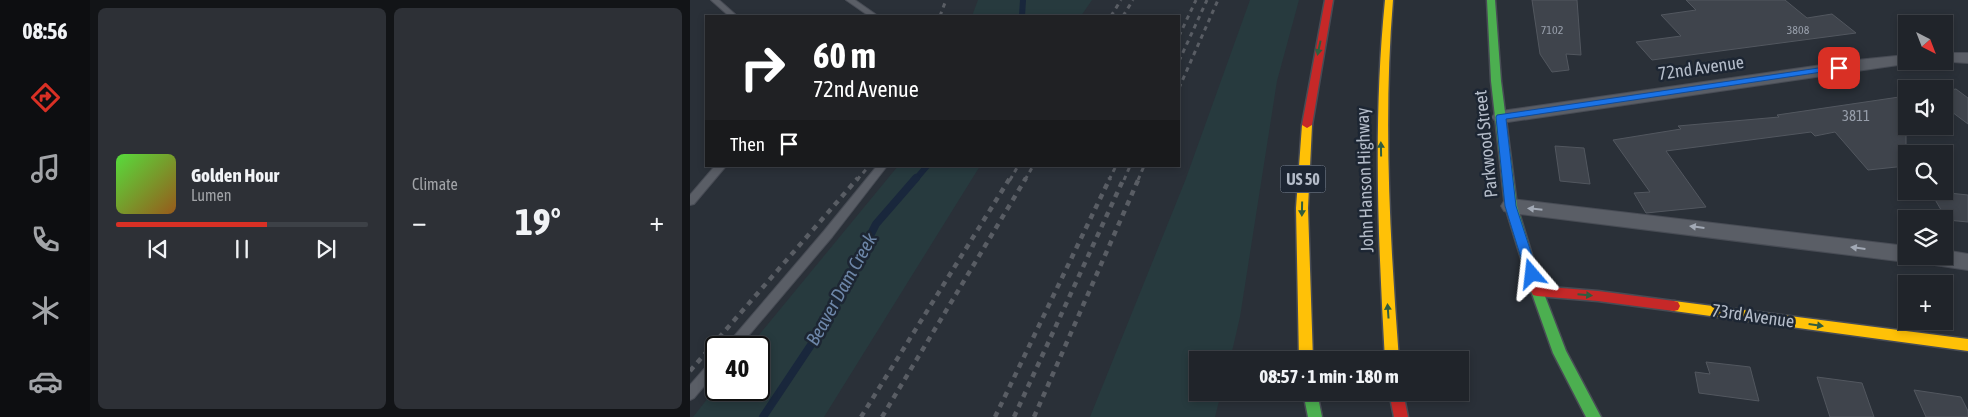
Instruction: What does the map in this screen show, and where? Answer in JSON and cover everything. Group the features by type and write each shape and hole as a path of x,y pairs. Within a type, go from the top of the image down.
{"main road":[{"name":"US 50","path":"1306,351 1302,250 1303,159 1313,76 1329,0"},
{"name":"John Hanson Highway","path":"1389,0 1380,94 1381,206 1391,351"},
{"name":"Parkwood Street","path":"1491,0 1511,206 1537,291 1560,353 1594,417"},
{"name":"73rd Avenue","path":"1537,291 1598,296 1968,345"},
{"path":"1312,401 1315,417"},
{"path":"1398,401 1401,417"}],"street":[{"path":"1953,58 1968,58"},
{"name":"72nd Avenue","path":"1501,117 1857,65 1898,61"},
{"path":"1511,206 1898,253"},
{"path":"1953,260 1968,262"}],"lane":[{"path":"715,0 732,15"},
{"path":"850,0 872,15"},
{"path":"690,202 719,167"},
{"path":"740,336 828,234 881,167"},
{"path":"690,394 705,377"}],"green space":[{"path":"978,0 1092,0 1082,15 972,15"},
{"path":"1250,0 1299,0 1277,81 1240,317 1232,351 1189,351 1189,401 1219,401 1215,417 1090,417 1185,181"},
{"path":"897,167 979,167 824,417 693,417 706,401 770,401 770,336 758,336"}],"building":[{"path":"1532,0 1577,0 1581,55 1566,54 1569,70 1552,72 1540,54"},
{"path":"1686,0 1785,0 1807,18 1832,14 1856,33 1652,60 1636,42 1681,36 1661,15 1696,10"},
{"path":"1956,89 1968,98 1968,124 1953,113 1953,90"},
{"path":"1898,97 1898,135 1906,135 1906,145 1898,145 1898,167 1868,170 1835,132 1815,136 1811,132 1666,151 1706,207 1646,213 1634,193 1650,192 1613,140 1681,129 1678,126 1779,117 1777,115"},
{"path":"1555,146 1584,148 1590,184 1560,181"},
{"path":"1953,193 1968,195 1968,222 1953,221 1953,210 1941,210 1935,200 1953,200"},
{"path":"1706,362 1750,367 1759,401 1699,393 1695,372 1710,374"},
{"path":"1817,377 1862,383 1874,417 1830,417"},
{"path":"1914,390 1961,397 1968,411 1968,417 1926,417"}],"waterway":[{"name":"Beaver Dam Creek","path":"1022,15 1023,0"},
{"name":"Beaver Dam Creek","path":"915,180 926,167"},
{"name":"Beaver Dam Creek","path":"763,417 827,321 876,224 916,178"}],"railway":[{"path":"940,15 946,0"},
{"path":"1112,15 1121,0"},
{"path":"1124,15 1133,0"},
{"path":"1180,34 1196,0"},
{"path":"1180,59 1207,0"},
{"path":"1180,86 1218,0"},
{"path":"857,180 868,167"},
{"path":"1010,180 1017,167"},
{"path":"1025,180 1032,167"},
{"path":"1110,178 1116,167"},
{"path":"1124,180 1130,167"},
{"path":"1138,180 1144,167"},
{"path":"690,371 858,178"},
{"path":"861,417 1010,178"},
{"path":"882,417 1026,178"},
{"path":"995,417 1110,178"},
{"path":"1014,417 1124,178"},
{"path":"1034,417 1139,178"}],"traffic: fast":[{"path":"1491,0 1496,81 1511,206 1537,291 1560,353 1594,417"},
{"path":"1312,401 1315,417"}],"traffic: slow":[{"path":"1389,0 1382,90 1382,180 1391,351"},
{"path":"1306,351 1302,208 1307,125"},
{"path":"1674,306 1968,345"}],"traffic: jam":[{"path":"1307,125 1329,0"},
{"path":"1537,291 1598,296 1674,306"},
{"path":"1398,401 1401,417"}],"route":[{"path":"1532,274 1511,206 1501,117 1839,68"}]}
